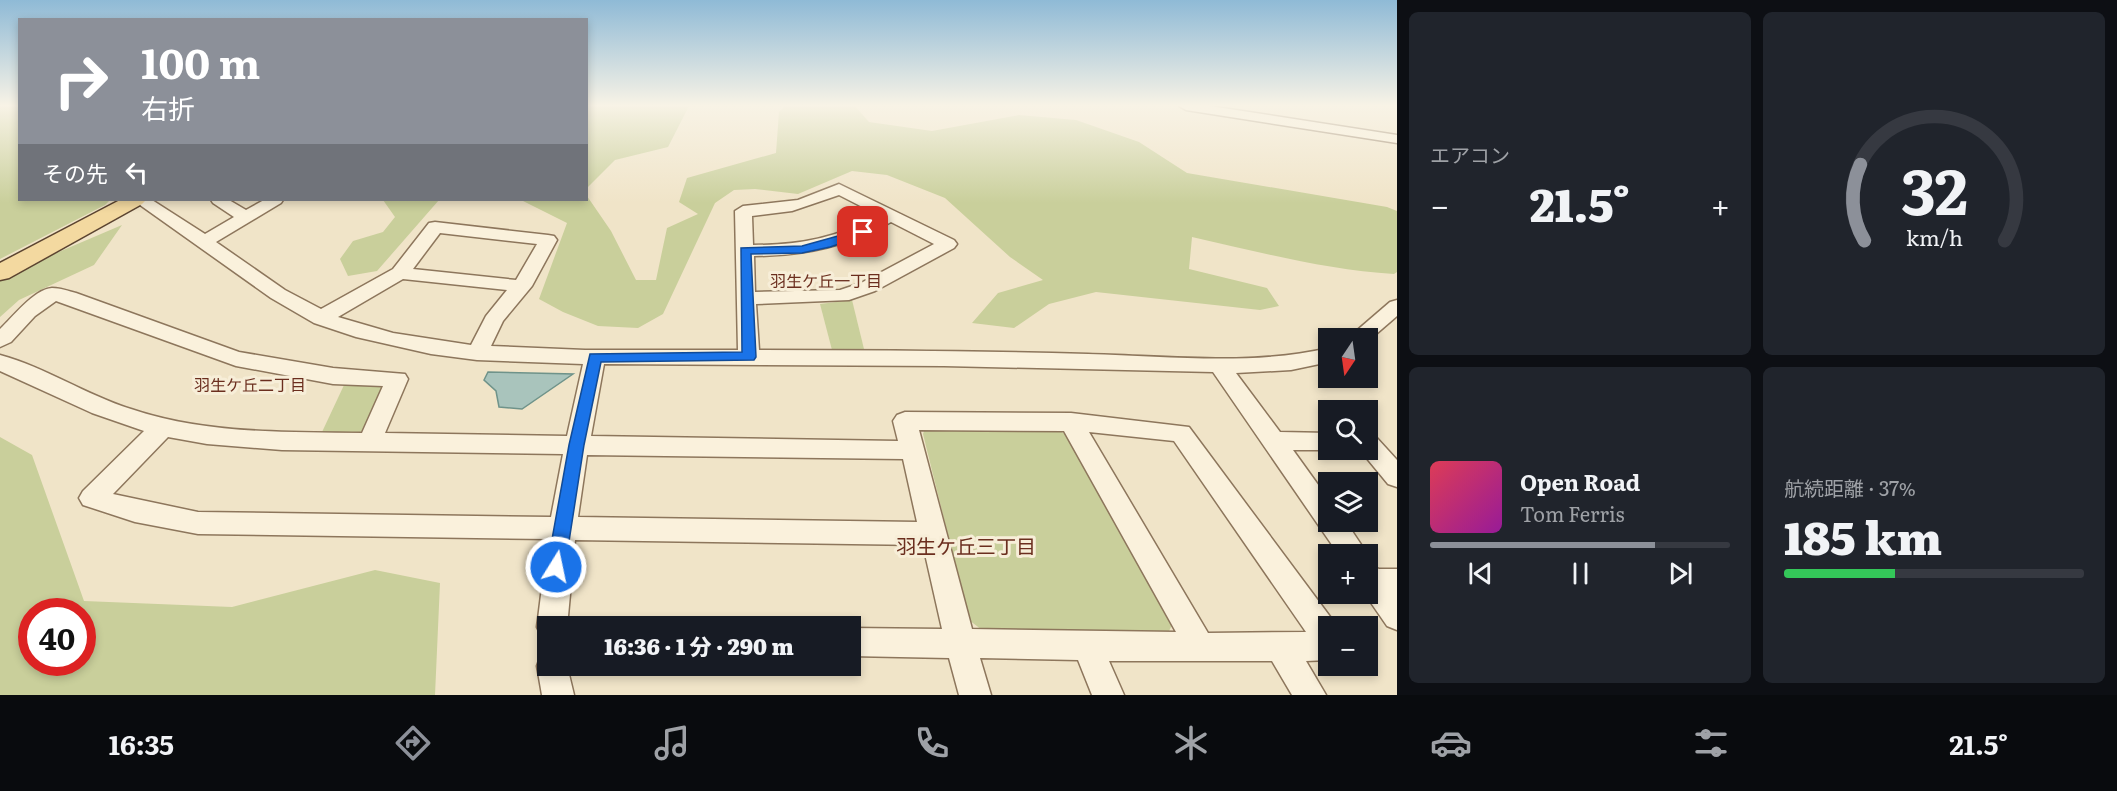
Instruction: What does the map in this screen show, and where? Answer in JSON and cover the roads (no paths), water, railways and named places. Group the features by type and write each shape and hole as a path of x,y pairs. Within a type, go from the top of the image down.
{"main road":[{"path":"0,273 133,201"}],"street":[{"path":"746,298 827,298 850,294 868,287 948,244 839,189 813,203 798,207 743,211 746,298 749,357"},
{"path":"143,201 205,242 286,301 321,318 411,345 477,353 595,357 1219,364 1284,363 1318,358"},
{"path":"221,201 245,217"},
{"path":"205,242 272,201"},
{"path":"745,251 783,251 826,245 863,232 890,215"},
{"path":"321,318 400,273 435,228 548,240 522,286 503,306 477,353"},
{"path":"400,273 522,286"},
{"path":"0,340 13,331 21,319 37,305 53,294 69,297 236,359 333,376 397,379 370,441"},
{"path":"1370,328 1397,306"},
{"path":"553,616 556,567 576,445 595,357"},
{"path":"0,362 116,413 163,427 227,436 282,441 913,450"},
{"path":"1219,364 1318,504"},
{"path":"861,642 960,643 1087,646 1328,646 1323,632 1181,433 1071,422 905,421 932,534 960,643 975,695"},
{"path":"1071,422 1199,645"},
{"path":"163,427 92,498 135,511 198,523 932,534"},
{"path":"1274,441 1318,442"},
{"path":"1378,455 1397,477"},
{"path":"1379,579 1397,616"},
{"path":"1087,646 1108,695"},
{"path":"1280,647 1310,695"},
{"path":"554,676 558,695"}],"water":[{"path":"488,372 573,374 522,409 499,407 496,391 484,380"}],"district":[{"name":"羽生ケ丘一丁目","path":"826,280"},
{"name":"羽生ケ丘二丁目","path":"250,384"},
{"name":"羽生ケ丘三丁目","path":"966,545"}]}
